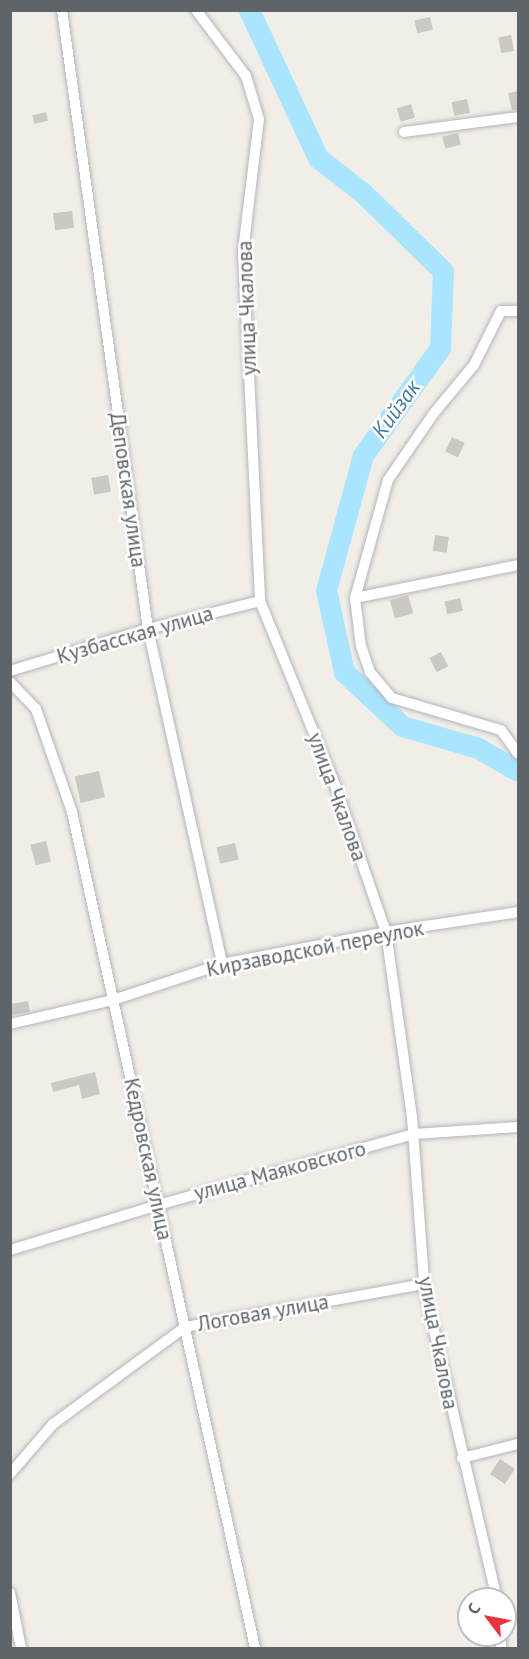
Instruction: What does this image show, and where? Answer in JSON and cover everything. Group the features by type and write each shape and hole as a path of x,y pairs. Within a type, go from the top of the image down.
{"street":[{"name":"Деповская улица","path":"62,10 148,629 222,964"},
{"name":"улица Чкалова","path":"196,10 246,76 258,119 243,251 260,601 335,784 386,933 414,1134 424,1284 462,1458 494,1587"},
{"path":"404,132 519,117"},
{"path":"519,311 501,311 474,365 434,413 388,480 356,598 361,646 369,672 392,698 501,730 519,753"},
{"path":"356,598 519,565"},
{"name":"Кузбасская улица","path":"10,671 148,629 260,601"},
{"name":"Кедровская улица","path":"10,682 36,709 72,812 255,1648"},
{"name":"Кирзаводской переулок","path":"10,1024 113,1000 222,964 386,933 519,912"},
{"name":"улица Маяковского","path":"10,1250 158,1205 414,1134 519,1128"},
{"name":"Логовая улица","path":"10,1474 53,1424 184,1328 424,1284"},
{"path":"462,1458 519,1444"},
{"path":"10,1593 21,1648"}],"building":[{"path":"430,17 433,30 417,33 414,21"},
{"path":"511,35 514,51 501,53 498,37"},
{"path":"519,91 519,110 512,110 508,93"},
{"path":"467,99 470,113 454,116 451,102"},
{"path":"411,104 415,117 401,122 397,108"},
{"path":"46,112 48,121 34,124 32,115"},
{"path":"458,133 461,145 445,149 442,137"},
{"path":"72,211 74,228 55,230 53,213"},
{"path":"452,437 465,443 458,457 445,452"},
{"path":"108,475 111,492 94,495 91,478"},
{"path":"435,535 449,537 447,553 433,551"},
{"path":"408,595 413,613 395,619 390,600"},
{"path":"460,598 463,611 447,614 444,602"},
{"path":"441,652 448,666 437,672 429,658"},
{"path":"99,771 105,797 81,803 75,777"},
{"path":"46,841 51,861 36,865 30,845"},
{"path":"235,843 239,860 220,864 216,847"},
{"path":"28,1001 30,1012 12,1015 10,1004"},
{"path":"95,1072 100,1094 82,1099 79,1085 53,1092 51,1083"},
{"path":"500,1459 515,1469 505,1484 490,1474"}],"waterway":[{"name":"Кийзак","path":"249,10 318,158 362,192 443,271 440,348 363,455 326,590 344,672 402,726 478,748 518,771"}]}
